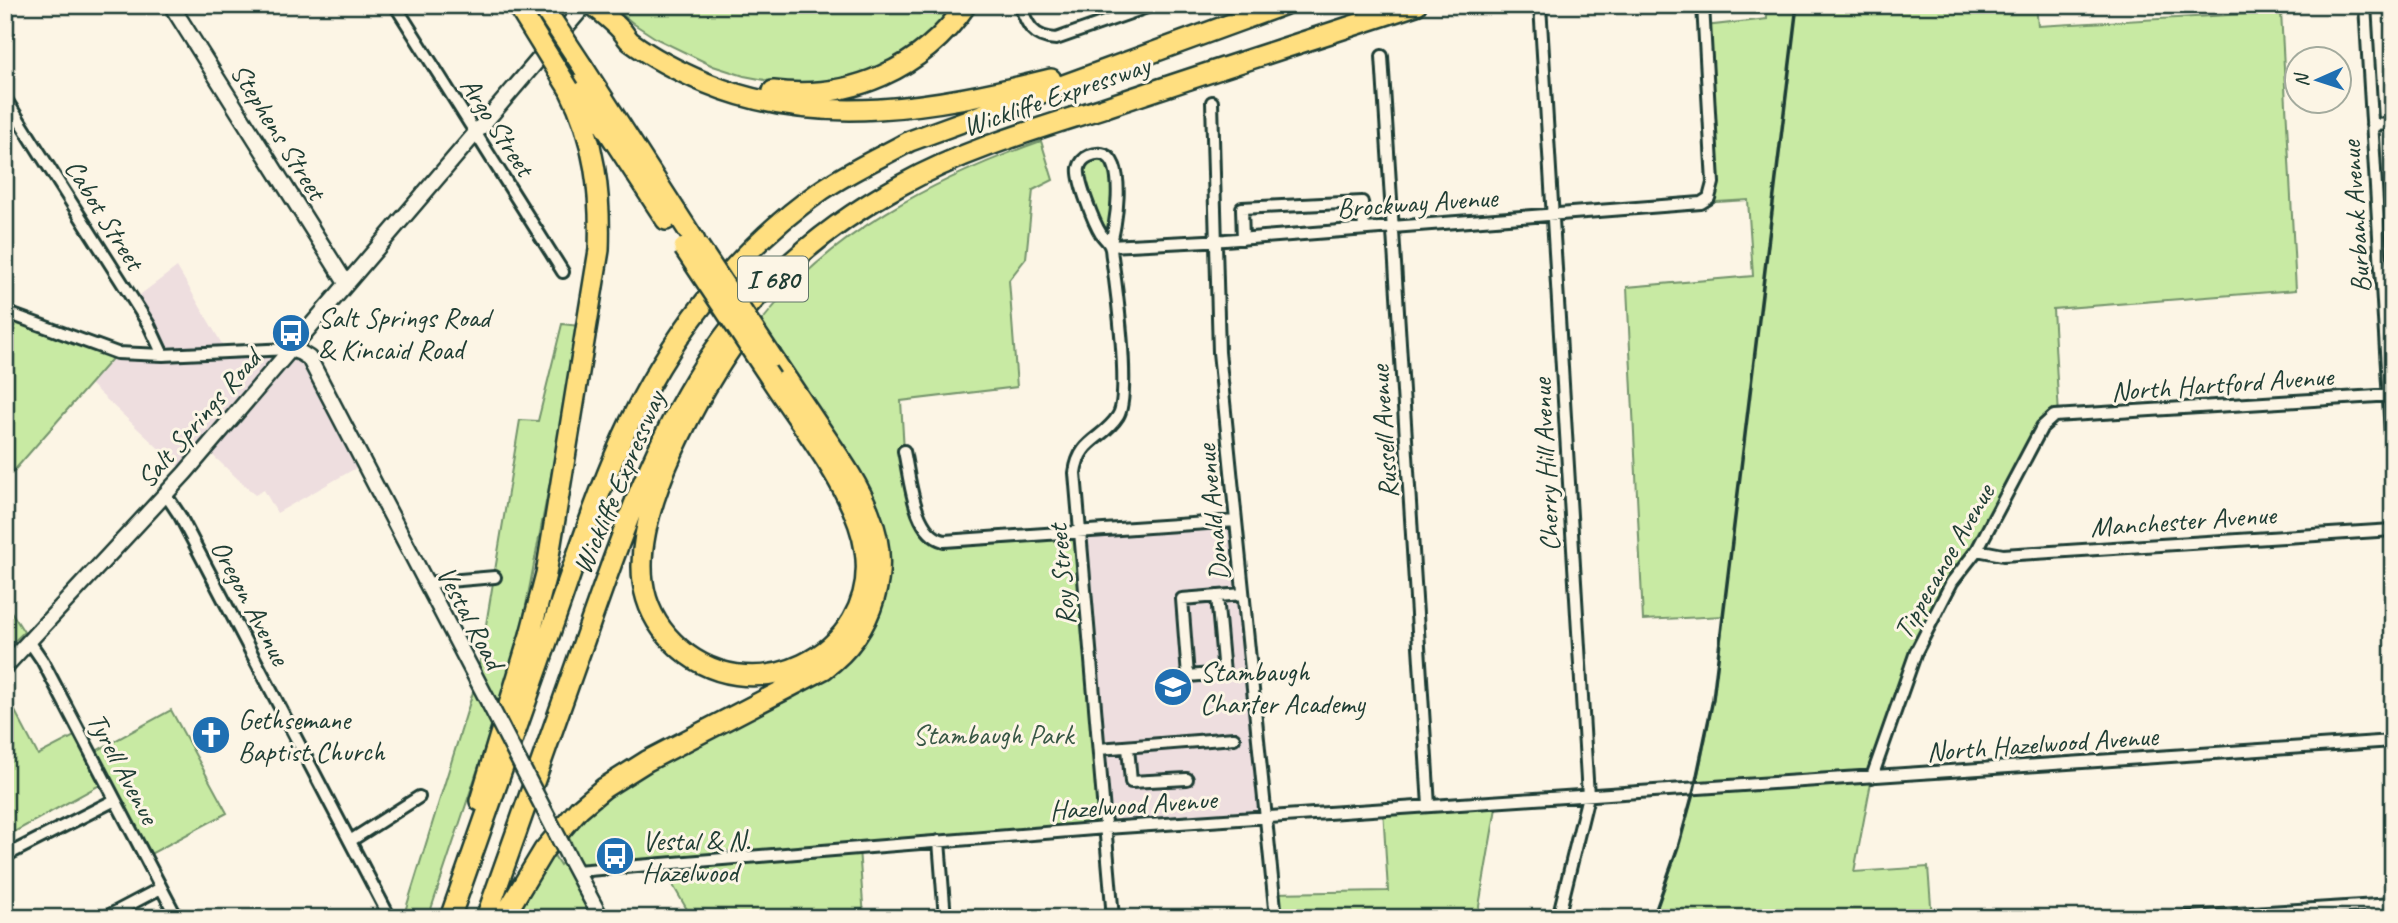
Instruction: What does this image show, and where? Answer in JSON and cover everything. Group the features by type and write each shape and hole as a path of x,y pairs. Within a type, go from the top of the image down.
{"highway":[{"path":"517,5 576,79"},
{"path":"503,918 544,850 590,799 615,779 824,669 845,651 866,620 875,598 881,566 878,540 870,514 853,480 772,357 690,244 525,5"},
{"path":"453,909 485,778 530,635 546,574 595,282 600,228 596,172 576,79 542,5"},
{"path":"593,5 621,29 629,41 682,73 721,89 781,105 855,111 911,108 1005,90 1053,78 1186,32 1226,25"},
{"path":"621,29 692,65 725,78 765,90 814,93 856,86 905,65 942,34 966,5"},
{"name":"Wickliffe Expressway","path":"453,909 590,519 622,440 667,355 687,326 743,258 771,231 823,190 910,141 1283,5"},
{"name":"Wickliffe Expressway","path":"486,918 622,533 659,444 698,373 748,304 778,274 827,233 902,184 941,165 1056,123 1416,5"},
{"path":"690,244 771,379 832,471 849,501 863,539 866,569 861,598 854,616 841,635 825,651 805,664 782,673 741,676 707,666 679,649 656,620 647,598 642,570 645,538 672,455 705,390 732,347 755,315 792,277 860,222 922,182 985,149"}],"street":[{"name":"Stephens Street","path":"172,5 346,283"},
{"name":"Argo Street","path":"394,5 534,222 563,272"},
{"name":"Salt Springs Road","path":"5,667 166,495 585,5"},
{"path":"1113,5 1113,18"},
{"path":"1021,8 1032,31 1046,39 1056,39 1153,5"},
{"name":"Cherry Hill Avenue","path":"1540,5 1588,796 1558,918"},
{"name":"Brockway Avenue","path":"1110,246 1216,241 1701,203 1709,198 1713,183 1703,5"},
{"name":"Burbank Avenue","path":"2365,5 2391,395 2393,467"},
{"name":"Russell Avenue","path":"1382,56 1429,806"},
{"name":"Cabot Street","path":"5,98 149,325 163,355"},
{"name":"Donald Avenue","path":"1212,102 1219,352 1276,918"},
{"path":"2372,125 2393,124"},
{"name":"Roy Street","path":"1110,246 1097,225 1079,176 1081,164 1093,155 1106,156 1117,169 1116,215 1110,246 1119,310 1122,406 1119,415 1088,443 1076,461 1074,473 1113,918"},
{"path":"1243,239 1242,208 1362,202 1364,229"},
{"path":"2380,259 2393,259"},
{"path":"5,312 117,353 163,355 290,349"},
{"name":"Vestal Road","path":"290,349 309,358 601,918"},
{"name":"North Hartford Avenue","path":"2054,416 2391,395"},
{"name":"Tippecanoe Avenue","path":"1872,777 1916,652 1952,582 1977,550 2042,427 2054,416"},
{"path":"904,451 918,515 925,528 937,540 953,542 1236,521"},
{"name":"Oregon Avenue","path":"166,495 180,516 390,918"},
{"name":"Manchester Avenue","path":"1977,550 2003,555 2393,530"},
{"path":"425,583 495,577"},
{"path":"1217,596 1224,673 1188,676 1181,599 1217,596 1243,594"},
{"name":"Tyrell Avenue","path":"29,641 42,660 177,918"},
{"path":"1099,749 1234,738"},
{"name":"North Hazelwood Avenue","path":"1694,790 2393,741"},
{"path":"1128,747 1131,782 1187,779"},
{"name":"Hazelwood Avenue","path":"573,864 1694,790"},
{"path":"350,841 419,797"},
{"path":"5,856 115,800"},
{"path":"939,841 945,918"},
{"path":"104,918 161,888"},
{"path":"2172,918 2393,904"}],"shaded area":[{"path":"177,267 226,351 301,353 363,464 277,513 264,490 255,495 206,449 185,473 90,384 117,353 163,355 133,300"},
{"name":"Stambaugh Charter Academy","path":"1236,521 1265,817 1106,828 1080,532"}],"green space":[{"path":"611,5 958,5 921,46 854,80 791,85 744,76 713,66 657,39"},
{"path":"1766,5 2036,5 2038,26 2281,12 2282,116 2287,116 2296,290 2053,309 2059,416 2054,416 1930,624 1872,777 1854,872 1928,867 1932,918 1653,918 1680,839 1699,769 1712,703 1724,616 1643,620 1627,287 1753,276 1748,200 1701,203 1709,198 1705,26 1767,19"},
{"name":"Stambaugh Park","path":"1041,141 1053,180 1033,190 1026,258 1009,280 1017,387 901,401 904,451 918,515 938,540 1080,532 1106,828 859,848 864,918 692,918 660,863 577,871 601,918 515,918 552,852 560,865 576,852 566,832 595,804 635,778 825,679 885,591 760,323 788,291 819,262 852,235 887,212 962,173"},
{"path":"1089,156 1114,163 1110,246 1100,233 1081,164"},
{"path":"5,312 117,353 5,481"},
{"path":"562,324 580,326 517,652 428,918 403,918 477,679 520,420 538,421"},
{"path":"5,602 24,632 5,650"},
{"path":"5,692 38,755 80,733 91,754 171,710 227,813 145,857 105,782 5,837"},
{"path":"1497,802 1477,918 1276,918 1273,893 1388,891 1383,808"}],"railway":[{"path":"1653,918 1679,844 1694,790 1713,699 1797,5"}],"place":[{"name":"Salt Springs Road & Kincaid Road","path":"291,333"},
{"name":"Stambaugh Charter Academy","path":"1173,687"},
{"name":"Gethsemane Baptist Church","path":"211,735"},
{"name":"Vestal & N. Hazelwood","path":"615,856"}]}
